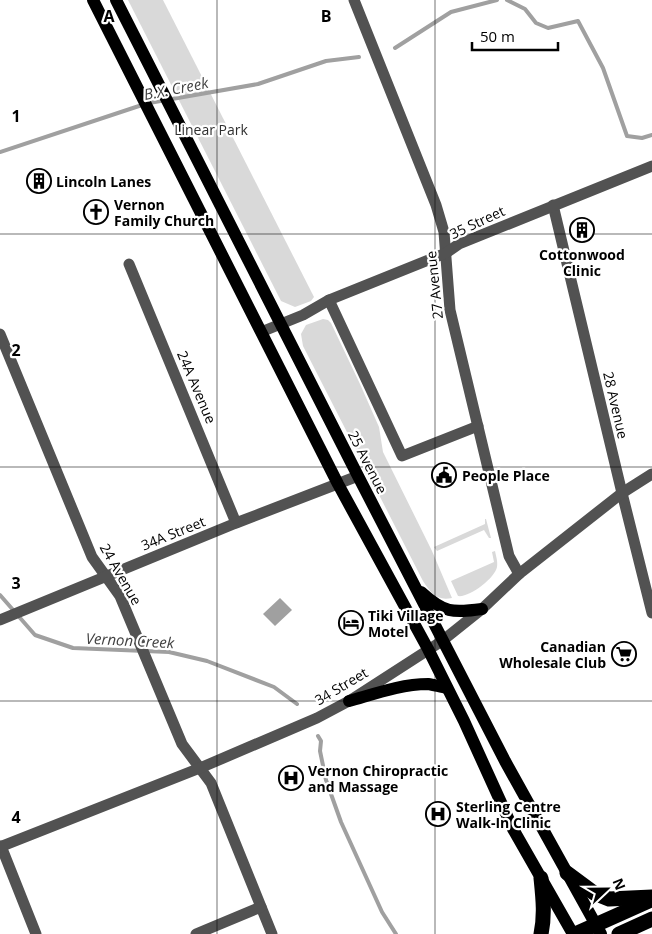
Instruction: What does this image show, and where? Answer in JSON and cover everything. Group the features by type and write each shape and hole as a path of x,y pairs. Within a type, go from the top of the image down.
{"highway":[{"path":"567,873 594,893 609,899 652,898"},
{"path":"541,878 544,906 541,934"},
{"path":"574,934 599,929 652,898"},
{"path":"619,934 652,920"},
{"path":"643,934 652,926"}],"main road":[{"path":"93,0 338,484 448,688 513,828 574,934"},
{"name":"25 Avenue","path":"116,0 442,640 505,761 599,929"},
{"path":"415,587 437,607 452,611 482,609"},
{"path":"349,701 392,689 428,684 448,688"}],"street":[{"name":"27 Avenue","path":"354,0 436,205 444,232 450,310 509,556 519,574"},
{"name":"35 Street","path":"261,332 329,300 446,254 459,244 652,166"},
{"name":"28 Avenue","path":"554,205 652,613"},
{"name":"24A Avenue","path":"129,264 236,523"},
{"path":"329,300 402,456 478,426"},
{"name":"24 Avenue","path":"0,334 92,557 120,596 182,744 211,783 272,934"},
{"name":"34 Street","path":"1,847 200,768 302,725 349,701 442,640 482,609 519,574 622,493 652,474"},
{"name":"34A Street","path":"0,620 236,523 358,476"},
{"path":"1,847 36,934"},
{"path":"196,934 261,907"}],"green space":[{"name":"Linear Park","path":"128,0 163,0 314,297 311,301 295,307 281,301"},
{"path":"323,319 331,323 360,384 379,427 383,452 432,551 452,598 446,599 434,595 423,581 303,346 301,334 306,325"},
{"path":"485,519 491,538 489,538 484,530 437,551 434,547 485,524"},
{"path":"495,551 497,567 492,576 475,591 458,596 451,581 494,562 492,552"}],"shaded area":[{"path":"280,598 292,610 275,626 263,614"}],"waterway":[{"name":"B.X. Creek","path":"395,48 451,12 497,0"},
{"name":"B.X. Creek","path":"507,0 525,9 536,23 548,28 578,21 603,68 627,136 642,138 652,135"},
{"name":"B.X. Creek","path":"149,103 258,84 326,61 359,57"},
{"name":"B.X. Creek","path":"0,152 142,105"},
{"name":"Vernon Creek","path":"0,595 35,635 73,648 169,652 207,661 274,687 297,704"},
{"name":"Vernon Creek","path":"318,736 321,741 320,751 326,780 341,822 382,912 396,934"}],"place":[{"name":"Lincoln Lanes","path":"39,181"},
{"name":"Vernon Family Church","path":"96,212"},
{"name":"Cottonwood Clinic","path":"582,230"},
{"name":"People Place","path":"444,475"},
{"name":"Tiki Village Motel","path":"351,623"},
{"name":"Canadian Wholesale Club","path":"624,654"},
{"name":"Vernon Chiropractic and Massage","path":"291,778"},
{"name":"Sterling Centre Walk-In Clinic","path":"438,814"}]}
